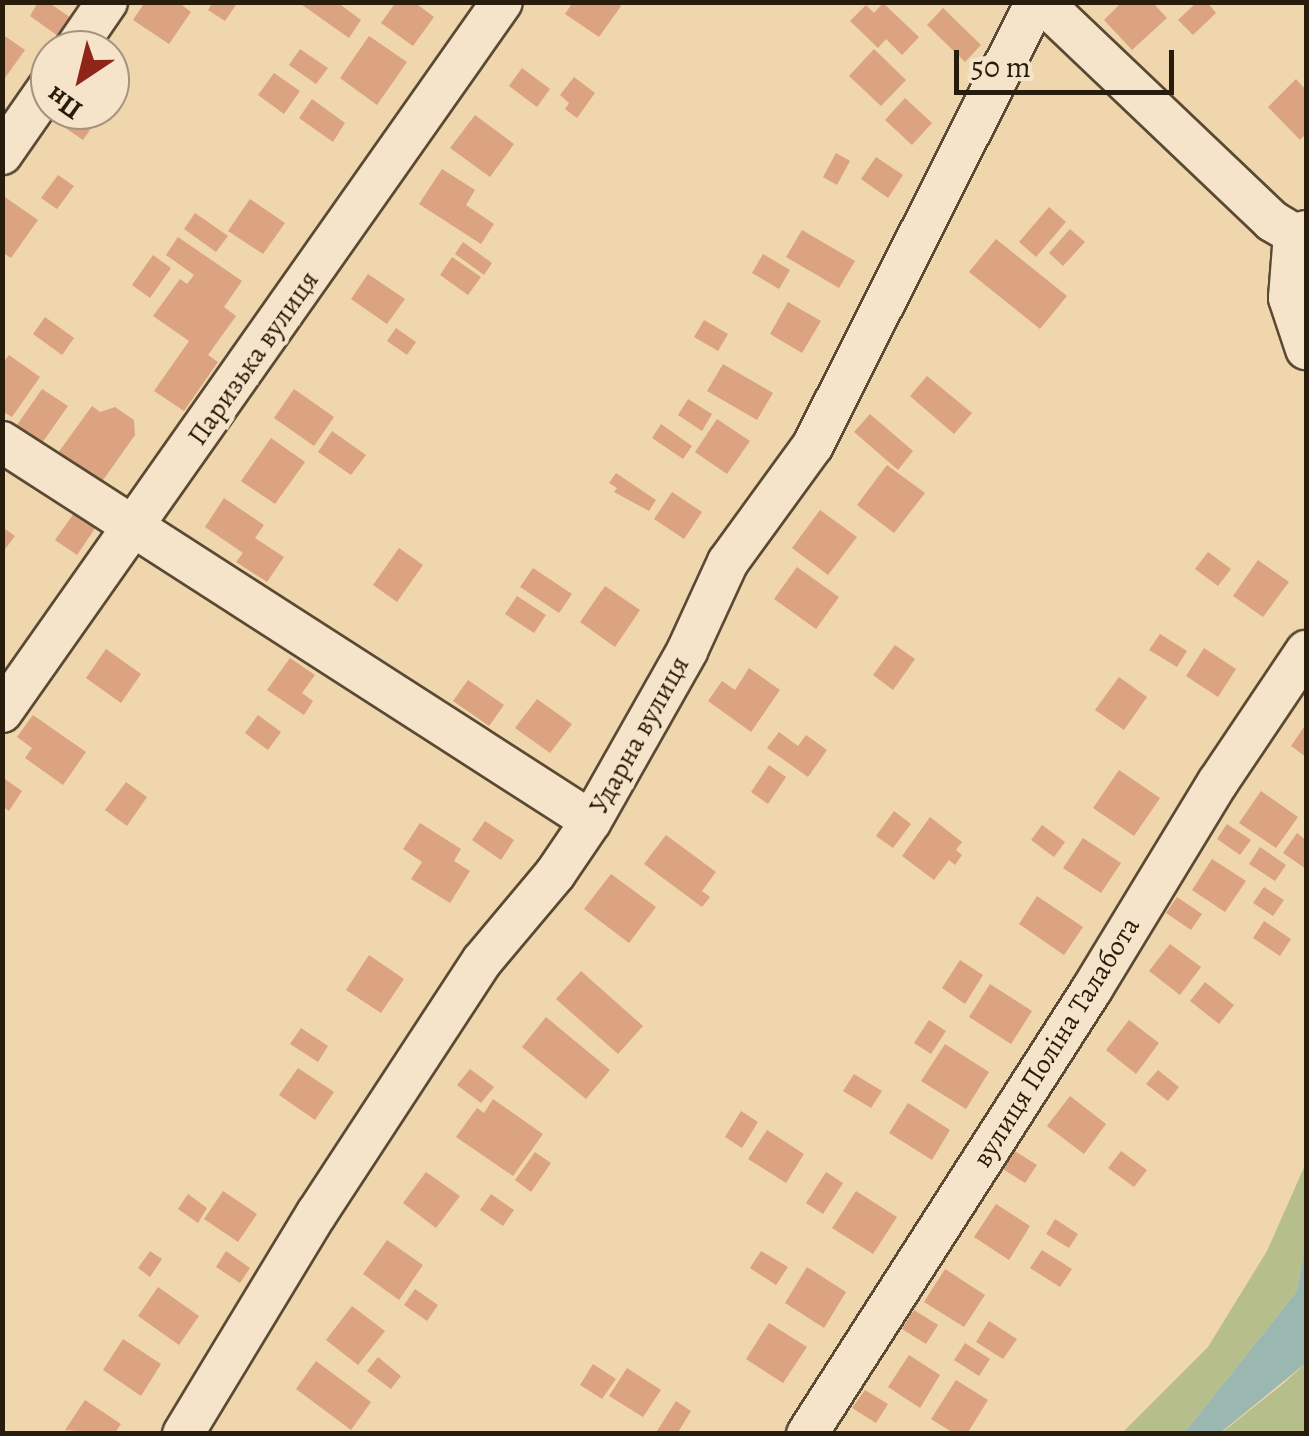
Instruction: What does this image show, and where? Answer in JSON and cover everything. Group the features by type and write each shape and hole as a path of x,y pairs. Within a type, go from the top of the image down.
{"street":[{"path":"88,30 107,2"},
{"name":"Паризька вулиця","path":"2,712 502,2"},
{"name":"Ударна вулиця","path":"183,1434 317,1213 482,962 555,874 590,821 687,651 728,562 814,445 1038,2 1272,222 1300,233"},
{"path":"2,154 30,114"},
{"path":"1300,233 1289,298 1306,349"},
{"path":"2,442 590,821"},
{"name":"вулиця Поліна Талабота","path":"807,1434 1092,989 1218,782 1306,651"}],"green space":[{"path":"1306,1163 1306,1241 1297,1291 1184,1433 1121,1434 1208,1347 1267,1251"},
{"path":"1306,1363 1306,1433 1220,1434 1284,1383"}],"water":[{"path":"1306,1241 1306,1363 1220,1433 1184,1433 1297,1291"}],"building":[{"path":"38,2 48,2 71,18 62,30 50,30 30,16"},
{"path":"145,2 178,2 191,12 169,44 133,20"},
{"path":"213,2 238,2 225,21 208,10"},
{"path":"298,2 337,2 361,20 349,38"},
{"path":"396,2 414,2 434,17 413,46 381,23"},
{"path":"573,2 616,2 621,6 599,37 565,14"},
{"path":"1122,2 1152,2 1167,18 1132,50 1104,20"},
{"path":"1197,2 1207,2 1216,13 1193,35 1178,20"},
{"path":"883,3 919,37 902,55 886,39 878,48 850,21 866,5 874,13"},
{"path":"943,8 981,45 965,62 927,25"},
{"path":"2,34 25,50 2,82"},
{"path":"369,36 407,62 377,105 340,78"},
{"path":"300,49 328,68 316,84 289,65"},
{"path":"874,49 906,80 881,106 849,76"},
{"path":"522,68 550,89 537,107 509,86"},
{"path":"274,73 300,91 284,114 258,95"},
{"path":"574,77 595,93 577,118 565,109 569,103 560,95"},
{"path":"1296,79 1306,90 1306,134 1300,140 1268,107"},
{"path":"905,98 932,123 912,145 885,120"},
{"path":"312,99 345,123 333,142 299,118"},
{"path":"475,115 514,144 490,177 450,148"},
{"path":"68,130 90,130 83,140"},
{"path":"836,153 850,161 837,185 823,177"},
{"path":"876,157 903,175 888,198 861,179"},
{"path":"442,169 475,190 466,205 494,224 481,244 419,204"},
{"path":"58,175 74,186 57,209 41,198"},
{"path":"2,195 38,220 11,258 2,252"},
{"path":"250,199 285,223 263,254 228,231"},
{"path":"1049,207 1066,222 1036,257 1019,242"},
{"path":"195,213 228,236 216,252 184,229"},
{"path":"1070,229 1085,242 1063,266 1049,253"},
{"path":"802,230 855,261 839,288 786,257"},
{"path":"178,237 242,281 224,307 236,316 208,355 218,362 184,411 154,391 189,341 153,316 180,279 187,284 194,275 166,255"},
{"path":"996,239 1067,296 1040,329 969,272"},
{"path":"463,242 492,263 484,275 455,254"},
{"path":"763,254 790,270 779,289 752,273"},
{"path":"153,255 171,268 150,298 132,285"},
{"path":"452,257 481,277 468,295 440,275"},
{"path":"368,274 405,299 387,324 351,299"},
{"path":"788,302 821,321 802,353 770,334"},
{"path":"45,317 74,338 62,355 33,334"},
{"path":"704,320 728,334 718,351 694,337"},
{"path":"396,328 416,342 407,355 387,341"},
{"path":"9,355 40,377 12,417 2,411 2,364"},
{"path":"723,364 773,393 757,420 707,391"},
{"path":"927,376 972,413 954,434 910,396"},
{"path":"42,389 68,406 42,443 17,425"},
{"path":"294,389 334,417 314,446 274,418"},
{"path":"688,399 712,414 702,431 678,415"},
{"path":"92,406 100,412 115,407 134,420 135,435 101,483 58,453"},
{"path":"870,414 913,451 898,470 854,432"},
{"path":"717,419 750,441 727,474 695,452"},
{"path":"661,424 692,446 683,459 652,438"},
{"path":"332,431 366,455 351,475 318,452"},
{"path":"271,438 305,462 275,504 241,481"},
{"path":"887,465 925,493 894,533 857,505"},
{"path":"616,473 656,500 649,511 614,492 617,488 609,483"},
{"path":"672,492 702,512 684,539 654,519"},
{"path":"224,498 264,525 255,538 284,557 267,582 236,562 243,553 205,527"},
{"path":"77,509 98,524 77,555 55,540"},
{"path":"820,510 857,537 828,575 792,548"},
{"path":"2,527 15,536 2,553"},
{"path":"399,548 423,565 397,602 373,585"},
{"path":"1208,552 1231,569 1218,586 1195,569"},
{"path":"1258,560 1289,582 1263,617 1233,596"},
{"path":"797,567 839,597 816,629 774,599"},
{"path":"533,568 572,594 559,613 520,587"},
{"path":"605,586 640,610 615,647 580,622"},
{"path":"517,596 546,615 534,633 505,614"},
{"path":"1160,634 1187,651 1177,667 1149,650"},
{"path":"895,645 915,659 893,690 873,675"},
{"path":"1204,648 1236,669 1218,697 1186,676"},
{"path":"106,649 141,674 121,703 86,678"},
{"path":"290,658 315,675 302,693 313,701 304,715 267,690"},
{"path":"749,668 780,690 751,732 708,701 722,681 735,690"},
{"path":"1119,677 1147,697 1124,730 1095,710"},
{"path":"468,680 504,705 489,726 453,701"},
{"path":"537,699 572,724 550,753 515,728"},
{"path":"33,715 86,752 63,785 25,758 32,748 17,737"},
{"path":"258,715 281,732 268,750 245,733"},
{"path":"1306,724 1306,757 1291,746"},
{"path":"779,732 798,746 806,735 827,750 808,777 767,748"},
{"path":"769,765 786,777 768,804 751,792"},
{"path":"1119,770 1160,798 1134,836 1093,808"},
{"path":"2,777 22,791 9,811 2,806"},
{"path":"126,782 147,797 127,826 105,810"},
{"path":"1261,791 1298,817 1276,848 1239,823"},
{"path":"894,811 911,824 893,848 876,836"},
{"path":"930,817 962,842 956,850 962,855 955,865 949,860 934,880 902,856"},
{"path":"485,821 514,840 501,860 472,840"},
{"path":"420,823 461,849 454,861 470,871 450,903 411,879 422,862 403,849"},
{"path":"1227,824 1251,840 1240,855 1217,839"},
{"path":"1042,825 1065,842 1054,857 1031,840"},
{"path":"1297,833 1306,840 1306,869 1283,853"},
{"path":"666,835 716,872 702,891 710,897 702,907 644,864"},
{"path":"1083,838 1121,863 1101,893 1063,868"},
{"path":"1260,847 1286,865 1275,881 1249,864"},
{"path":"1212,859 1246,881 1225,912 1192,890"},
{"path":"611,874 656,907 629,943 584,909"},
{"path":"1264,887 1284,900 1273,916 1253,903"},
{"path":"1037,896 1083,927 1064,955 1019,924"},
{"path":"1177,897 1202,914 1191,930 1166,913"},
{"path":"1264,921 1291,939 1280,956 1253,938"},
{"path":"1170,944 1201,967 1180,995 1149,971"},
{"path":"369,955 404,979 381,1013 346,990"},
{"path":"960,960 983,975 965,1004 942,988"},
{"path":"581,971 643,1026 618,1054 556,999"},
{"path":"1205,982 1234,1005 1219,1024 1190,1001"},
{"path":"990,984 1032,1011 1011,1044 969,1017"},
{"path":"546,1017 610,1070 586,1099 522,1047"},
{"path":"929,1020 946,1031 931,1054 914,1043"},
{"path":"1129,1020 1159,1043 1136,1074 1106,1050"},
{"path":"301,1028 328,1046 318,1062 290,1044"},
{"path":"945,1044 989,1072 966,1109 921,1081"},
{"path":"298,1068 334,1092 315,1120 279,1095"},
{"path":"470,1069 494,1087 481,1103 457,1085"},
{"path":"1158,1070 1179,1087 1168,1101 1146,1084"},
{"path":"854,1074 882,1091 871,1108 843,1091"},
{"path":"1070,1096 1106,1124 1084,1154 1047,1126"},
{"path":"493,1099 543,1134 513,1176 456,1137 477,1108 484,1113"},
{"path":"908,1103 950,1130 932,1160 889,1133"},
{"path":"741,1111 758,1122 742,1148 725,1137"},
{"path":"767,1130 804,1154 786,1183 748,1159"},
{"path":"1010,1148 1037,1165 1025,1183 998,1166"},
{"path":"1121,1151 1147,1170 1134,1187 1108,1168"},
{"path":"535,1152 551,1163 531,1192 515,1180"},
{"path":"426,1172 460,1196 436,1228 403,1203"},
{"path":"826,1172 843,1183 823,1214 806,1203"},
{"path":"223,1191 257,1214 238,1242 204,1219"},
{"path":"856,1191 897,1217 873,1254 832,1228"},
{"path":"188,1194 207,1208 198,1223 178,1209"},
{"path":"491,1194 514,1210 503,1226 480,1210"},
{"path":"996,1204 1030,1226 1009,1260 974,1237"},
{"path":"1055,1219 1078,1234 1069,1248 1046,1234"},
{"path":"387,1240 423,1265 399,1300 363,1274"},
{"path":"1042,1250 1072,1269 1060,1287 1030,1268"},
{"path":"150,1251 162,1259 150,1277 138,1268"},
{"path":"226,1251 250,1268 240,1283 216,1267"},
{"path":"761,1251 788,1267 776,1285 750,1268"},
{"path":"807,1267 846,1292 824,1328 785,1303"},
{"path":"945,1269 985,1295 964,1327 924,1302"},
{"path":"158,1287 199,1316 179,1345 138,1316"},
{"path":"415,1289 438,1305 427,1321 404,1305"},
{"path":"352,1306 385,1331 358,1365 326,1340"},
{"path":"914,1310 938,1325 926,1344 902,1329"},
{"path":"989,1321 1017,1339 1003,1359 976,1342"},
{"path":"769,1323 807,1347 783,1383 746,1359"},
{"path":"123,1339 161,1364 141,1396 103,1370"},
{"path":"965,1343 990,1359 979,1376 954,1360"},
{"path":"909,1355 940,1375 920,1408 888,1387"},
{"path":"378,1357 401,1376 391,1389 367,1371"},
{"path":"316,1361 371,1402 351,1430 296,1389"},
{"path":"593,1364 616,1379 602,1399 580,1385"},
{"path":"627,1368 661,1390 643,1417 609,1396"},
{"path":"956,1380 988,1400 967,1434 955,1434 931,1419"},
{"path":"865,1390 888,1404 876,1423 852,1408"},
{"path":"85,1400 121,1424 114,1434 65,1430"},
{"path":"676,1401 691,1411 677,1434 660,1434 657,1431"}]}
